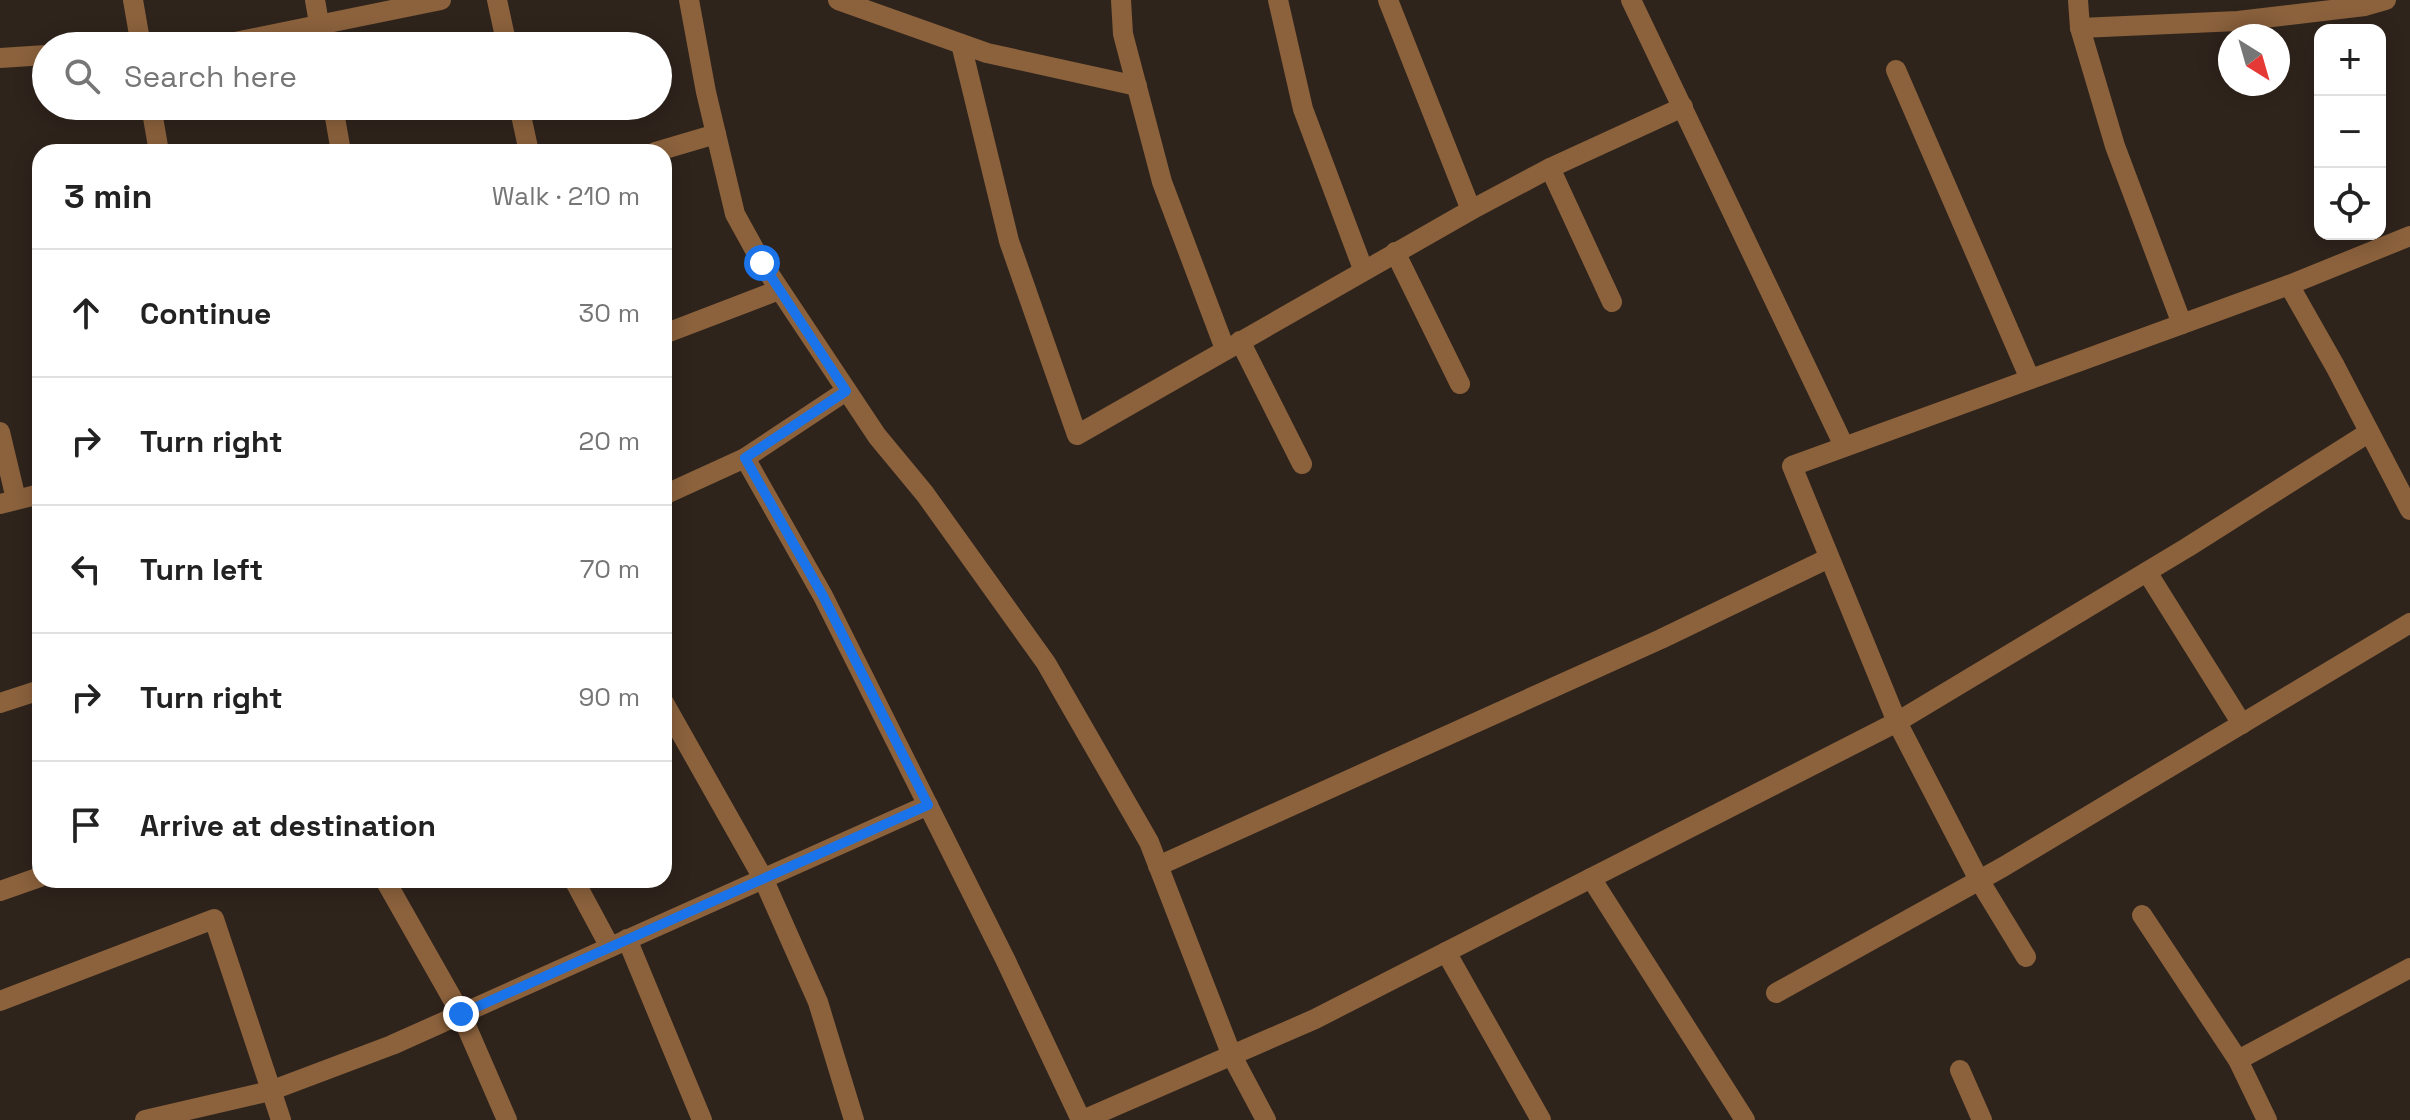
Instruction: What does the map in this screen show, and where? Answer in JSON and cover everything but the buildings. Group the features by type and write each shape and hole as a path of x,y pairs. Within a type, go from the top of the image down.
{"street":[{"path":"133,0 139,32"},
{"path":"315,0 320,32"},
{"path":"282,32 441,0"},
{"path":"497,0 504,32"},
{"path":"689,0 735,214 779,290 877,436 925,494 1046,663 1149,842 1232,1056 1266,1120"},
{"path":"838,0 987,53 1137,86"},
{"path":"1121,0 1123,34 1162,182 1233,345 1302,464"},
{"path":"1278,0 1303,109 1363,269"},
{"path":"1388,0 1471,210"},
{"path":"1631,0 1844,446"},
{"path":"2078,0 2080,28 2115,146 2182,324"},
{"path":"2080,28 2237,10 2365,6 2386,0"},
{"path":"961,44 1009,241 1077,435 1471,210 1550,168 1683,107"},
{"path":"0,58 32,56"},
{"path":"1896,70 2030,379"},
{"path":"153,120 158,144"},
{"path":"335,120 340,144"},
{"path":"522,120 527,144"},
{"path":"672,147 716,134"},
{"path":"1550,168 1612,302"},
{"path":"2026,957 1979,880 1897,722 1792,466 2289,285 2410,236"},
{"path":"1395,252 1460,384"},
{"path":"2289,285 2410,510"},
{"path":"672,331 779,290"},
{"path":"672,491 745,458 846,391"},
{"path":"0,432 8,502 32,496"},
{"path":"745,458 823,596 1082,1120 1315,1019 1897,722 2147,572 2368,433"},
{"path":"1158,866 1661,639 1829,558"},
{"path":"2147,572 2242,724"},
{"path":"1776,993 1979,880 2410,623"},
{"path":"0,703 32,693"},
{"path":"672,717 763,878 818,1002 854,1120"},
{"path":"149,1119 270,1091 392,1045 928,805"},
{"path":"1591,878 1745,1120"},
{"path":"0,891 32,880"},
{"path":"390,888 461,1014 507,1120"},
{"path":"580,888 618,943 702,1120"},
{"path":"2142,915 2238,1060 2267,1120"},
{"path":"0,1001 214,919 281,1120"},
{"path":"1446,952 1541,1120"},
{"path":"2238,1060 2410,968"},
{"path":"1960,1070 1982,1120"}],"route":[{"path":"461,1014 928,805 823,596 745,458 846,391 762,263"}]}
